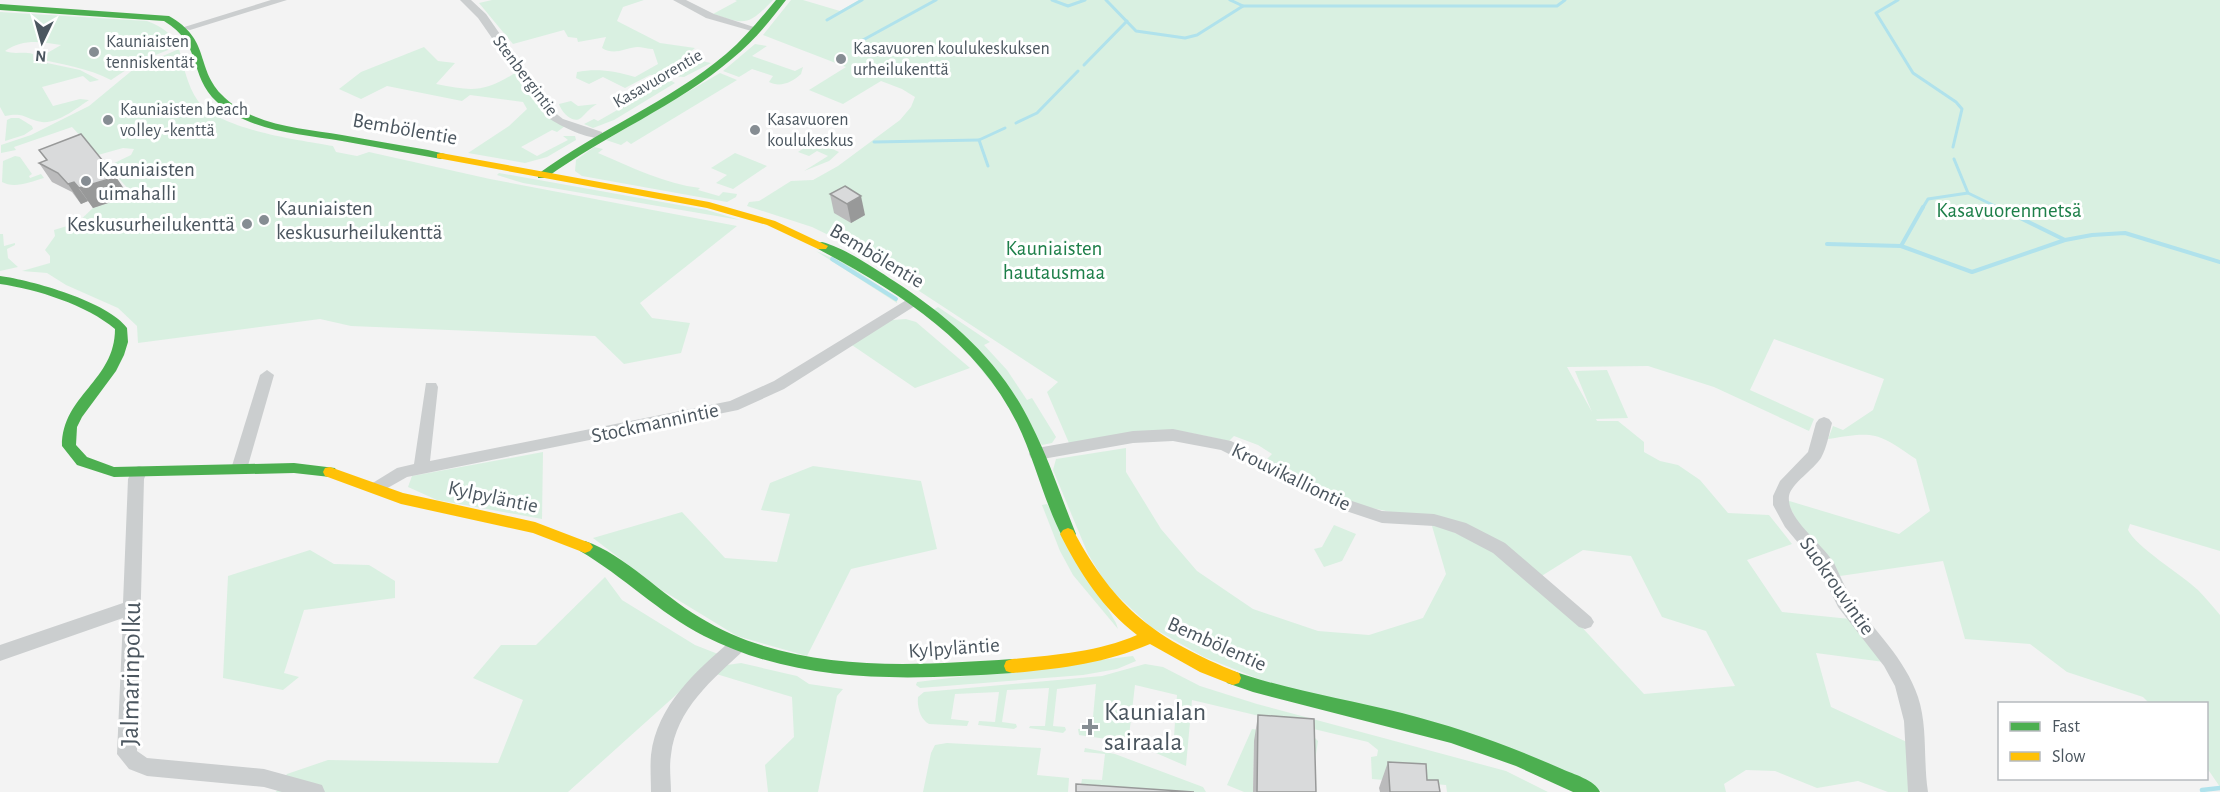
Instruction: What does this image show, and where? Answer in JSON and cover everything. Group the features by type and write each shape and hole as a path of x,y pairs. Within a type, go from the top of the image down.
{"main road":[{"name":"Kasavuorentie","path":"542,176 568,154 598,135 712,70 732,54 781,0"},
{"path":"0,7 157,16 174,20 186,28"},
{"name":"Bembölentie","path":"186,28 193,40 206,81 212,92 232,108 255,119 311,133 709,205 776,225 840,254 913,301 958,336 990,366 1023,419 1067,534 1085,570 1124,617 1149,637 1221,674 1258,687 1403,721 1476,743 1531,762 1591,792"},
{"name":"Kylpyläntie","path":"0,280 17,281 106,315 117,322 123,331 122,343 73,420 68,435 69,447 78,460 94,468 114,472 318,470 336,474 416,503 510,520 582,544 705,629 738,645 777,658 817,667 879,673 1066,662 1126,650 1149,637"}],"street":[{"path":"186,28 282,0"},
{"name":"Stenbergintie","path":"465,0 482,16 550,114 559,121 598,135"},
{"path":"678,0 710,16 755,29"},
{"name":"Stockmannintie","path":"377,488 403,472 733,406 779,385 913,301"},
{"path":"239,469 267,375"},
{"path":"421,468 431,387"},
{"name":"Suokrouvintie","path":"1824,423 1815,453 1802,471 1784,488 1781,497 1782,506 1793,525 1827,565 1847,605 1887,654 1901,677 1915,727 1918,792"},
{"name":"Krouvikalliontie","path":"1038,454 1133,437 1173,435 1226,445 1340,503 1382,517 1434,520 1460,528 1499,548 1585,622"},
{"name":"Jalmarinpolku","path":"139,472 136,479 126,749 129,759 141,765 157,768 264,778 315,792"},
{"path":"0,653 132,607"},
{"path":"661,792 661,754 667,728 675,710 689,691 738,645"}],"green space":[{"path":"492,0 644,0 623,7 617,21 660,43 695,48 685,56 711,63 684,77 650,75 625,88 603,77 589,84 576,78 577,72 606,71 635,77 658,64 653,49 637,47 611,51 602,48 606,37 578,42 577,38 568,37 564,30 513,44 479,3"},
{"path":"735,0 773,0 758,15 746,21 713,14 737,1"},
{"name":"Kasavuorenmetsä","path":"791,0 803,0 840,11 859,0 2220,0 2220,551 2130,524 2128,530 2149,552 2198,590 2220,615 2220,787 2208,769 2208,702 2148,702 2143,697 2067,672 2030,644 1965,639 1943,561 1840,576 1803,532 1786,500 1899,534 1930,511 1916,459 1892,443 1875,436 1856,435 1828,439 1833,426 1843,430 1873,410 1884,379 1774,339 1750,390 1814,419 1809,431 1714,387 1648,366 1567,367 1592,412 1575,371 1607,370 1628,418 1596,419 1597,421 1618,421 1644,442 1644,452 1660,461 1678,465 1700,480 1728,513 1769,515 1792,544 1747,560 1782,612 1850,619 1884,662 1816,653 1831,707 1909,743 1911,792 1888,792 1858,781 1817,788 1775,771 1746,770 1724,784 1726,792 1603,792 1269,683 1204,657 1151,627 1108,587 1088,554 1053,470 1056,459 1126,448 1126,472 1161,529 1197,571 1253,609 1318,631 1369,635 1423,618 1446,574 1432,526 1434,523 1500,554 1577,622 1644,694 1735,686 1706,631 1662,617 1631,556 1583,550 1540,577 1472,529 1362,506 1324,492 1265,461 1272,454 1258,445 1234,436 1229,441 1186,432 1069,443 1047,392 1058,382 849,245 812,227 747,206 749,202 759,201 791,181 813,180 838,166 900,120 911,107 915,97 881,81 843,104 809,90 846,67 763,35"},
{"path":"0,12 147,21 165,30 178,46 138,62 111,80 84,69 37,59 61,45 39,42 18,44 5,51 33,54 33,60 80,70 99,80 90,82 83,76 42,87 53,106 80,99 89,100 54,121 36,121 21,115 5,116 0,107"},
{"path":"755,44 767,46 752,56 795,71 803,67 801,74 790,82 773,84 769,82 773,76 752,69 739,77 723,71"},
{"path":"424,47 438,61 455,63 436,84 477,89 504,80 515,73 537,103 565,126 557,132 552,130 521,147 537,156 568,140 563,136 575,136 576,140 547,157 525,163 468,153 509,126 527,109 523,102 470,95 462,101 387,86 361,99 339,89 361,72"},
{"path":"179,49 188,82 198,101 209,111 241,126 281,137 333,146 336,152 357,156 369,152 490,179 737,226 640,303 652,318 690,323 681,353 624,364 595,336 351,326 320,319 138,343 137,326 118,308 66,285 47,273 22,271 50,263 50,256 45,250 55,236 54,230 77,223 93,208 128,196 126,192 129,190 108,166 131,155 134,149 123,148 98,155 72,127 14,147 16,150 1,153 1,145 31,135 89,106 135,68"},
{"path":"720,73 737,80 631,144 627,141 621,145 606,140"},
{"path":"670,80 675,83 614,120 593,128 584,124 594,119 598,121"},
{"path":"571,101 578,106 597,104 575,120 565,114 559,104"},
{"path":"19,118 33,129 24,135 5,141 7,120"},
{"path":"815,141 839,152 829,161 804,171 828,156 817,151 809,156 798,152"},
{"path":"594,147 603,149 598,153 661,179 700,188 698,190 719,196 723,192 737,194 736,197 727,202 582,176 575,171 576,160"},
{"path":"735,153 767,166 733,189 716,183 727,175 711,168"},
{"path":"15,156 20,157 32,174 30,178 41,174 44,178 17,185 2,182 3,161"},
{"path":"499,173 707,210 740,220 523,183 497,175"},
{"path":"0,234 3,234 4,246 15,243 7,249 8,258 18,267 0,271"},
{"path":"816,251 848,265 897,298 897,303"},
{"path":"938,307 990,342 984,345 1007,370 1027,400 1032,398 1056,437 1052,443 1042,445 933,310"},
{"path":"906,319 916,322 970,368 915,388 849,343 892,320"},
{"path":"543,452 542,519 437,500 408,487 412,476"},
{"path":"813,466 921,481 937,549 851,569 807,656 737,636 660,589 593,538 682,512 725,558 777,562 790,514 761,510 770,483"},
{"path":"1047,504 1118,629 1073,575 1060,551 1042,505"},
{"path":"1334,525 1356,534 1342,561 1324,567 1314,549 1322,547"},
{"path":"310,550 334,564 369,565 395,581 395,598 304,610 284,673 299,677 283,690 223,678 228,576"},
{"path":"605,577 622,600 695,645 718,654 706,668 568,792 276,792 287,774 328,760 498,763 523,700 473,678 501,645 536,645"},
{"path":"1133,656 1136,661 1117,669 1083,675 920,688 916,685 917,682"},
{"path":"741,663 797,676 809,684 843,689 837,696 818,792 768,792 765,765 794,737 792,697 713,673 727,665"},
{"path":"1145,664 1163,667 1200,686 1257,704 1506,771 1548,792 1447,792 1446,785 1372,779 1371,757 1377,756 1378,750 1368,742 1192,700 1186,766 1156,753 1157,749 1173,750 1177,695 1135,685 1129,736 1144,742 1144,745 1138,748 1113,740 1079,735 1078,729 1092,728 1096,684 1057,689 1053,726 1065,727 1066,730 1063,733 1029,728 1030,726 1045,726 1049,688 1007,690 1002,722 1016,724 1017,727 1014,729 978,725 979,721 995,722 999,692 955,694 951,719 969,721 967,726 929,724 921,716 919,709 918,697 924,692 1102,676"},
{"path":"1252,729 1315,738 1318,741 1313,774 1254,741 1253,792 1244,792 1227,785"},
{"path":"947,743 1041,748 1037,775 1069,778 1068,792 923,792 931,753 935,745"},
{"path":"1085,748 1115,754 1203,787 1206,792 1080,792 1082,779 1102,780 1105,754 1084,752"}],"building":[{"path":"81,134 116,177 79,188 74,182 68,184 58,173 39,163 47,160 39,150"},
{"path":"845,186 861,196 847,204 830,194"},
{"path":"1258,715 1314,719 1316,792 1257,792"},
{"path":"1388,762 1426,764 1427,780 1438,780 1440,792 1390,792"},
{"path":"1076,784 1194,792 1076,792"}],"waterway":[{"path":"827,20 862,0"},
{"path":"863,40 936,0"},
{"path":"1052,0 1068,6 1085,0"},
{"path":"1106,0 1127,21"},
{"path":"1230,0 1243,6"},
{"path":"1243,6 1557,6 1565,0"},
{"path":"1898,0 1876,13 1913,73 1956,102 1962,109 1953,147"},
{"path":"1127,21 1136,31 1185,38 1197,35 1243,6"},
{"path":"1084,65 1127,21"},
{"path":"1016,123 1037,113 1078,71"},
{"path":"979,140 1005,128"},
{"path":"874,142 979,140"},
{"path":"979,140 988,166"},
{"path":"1954,159 1968,193"},
{"path":"1922,209 1928,199 1968,193"},
{"path":"1968,193 2001,209"},
{"path":"1901,246 1923,207"},
{"path":"1998,207 2065,240"},
{"path":"2065,240 2092,235 2125,233 2220,262"},
{"path":"1901,246 1972,272 2065,240"},
{"path":"1827,244 1901,246"},
{"path":"832,259 896,299"},
{"path":"2203,792 2202,790 2220,788"}],"traffic: fast":[{"path":"542,176 563,160 677,93 721,63 745,41 781,0"},
{"path":"0,7 166,18 188,35 211,89 220,99 245,116 275,126 441,156"},
{"path":"822,246 881,279 938,318 987,366 1007,393 1024,423 1068,534"},
{"path":"0,280 27,285 83,305 100,313 121,328 118,355 70,427 69,446 82,461 114,472 294,468 330,472"},
{"path":"585,547 617,567 693,622 745,647 782,658 858,670 935,670 1012,666"},
{"path":"1233,678 1274,691 1451,735 1522,760 1591,792"}],"traffic: slow":[{"path":"441,156 709,205 771,223 822,246"},
{"path":"330,472 401,498 535,528 585,547"},
{"path":"1068,534 1081,561 1097,584 1134,624 1180,654 1233,678"},
{"path":"1012,666 1065,661 1099,654 1149,637"}],"place":[{"name":"Kauniaisten tenniskentät","path":"94,52"},
{"name":"Kasavuoren koulukeskuksen urheilukenttä","path":"841,59"},
{"name":"Kauniaisten beach volley -kenttä","path":"108,120"},
{"name":"Kasavuoren koulukeskus","path":"755,130"},
{"name":"Kauniaisten uimahalli","path":"86,181"},
{"name":"Kauniaisten keskusurheilukenttä","path":"264,220"},
{"name":"Keskusurheilukenttä","path":"247,224"},
{"name":"Kaunialan sairaala","path":"1090,727"}],"park label":[{"name":"Kauniaisten hautausmaa","path":"1054,260"}]}
